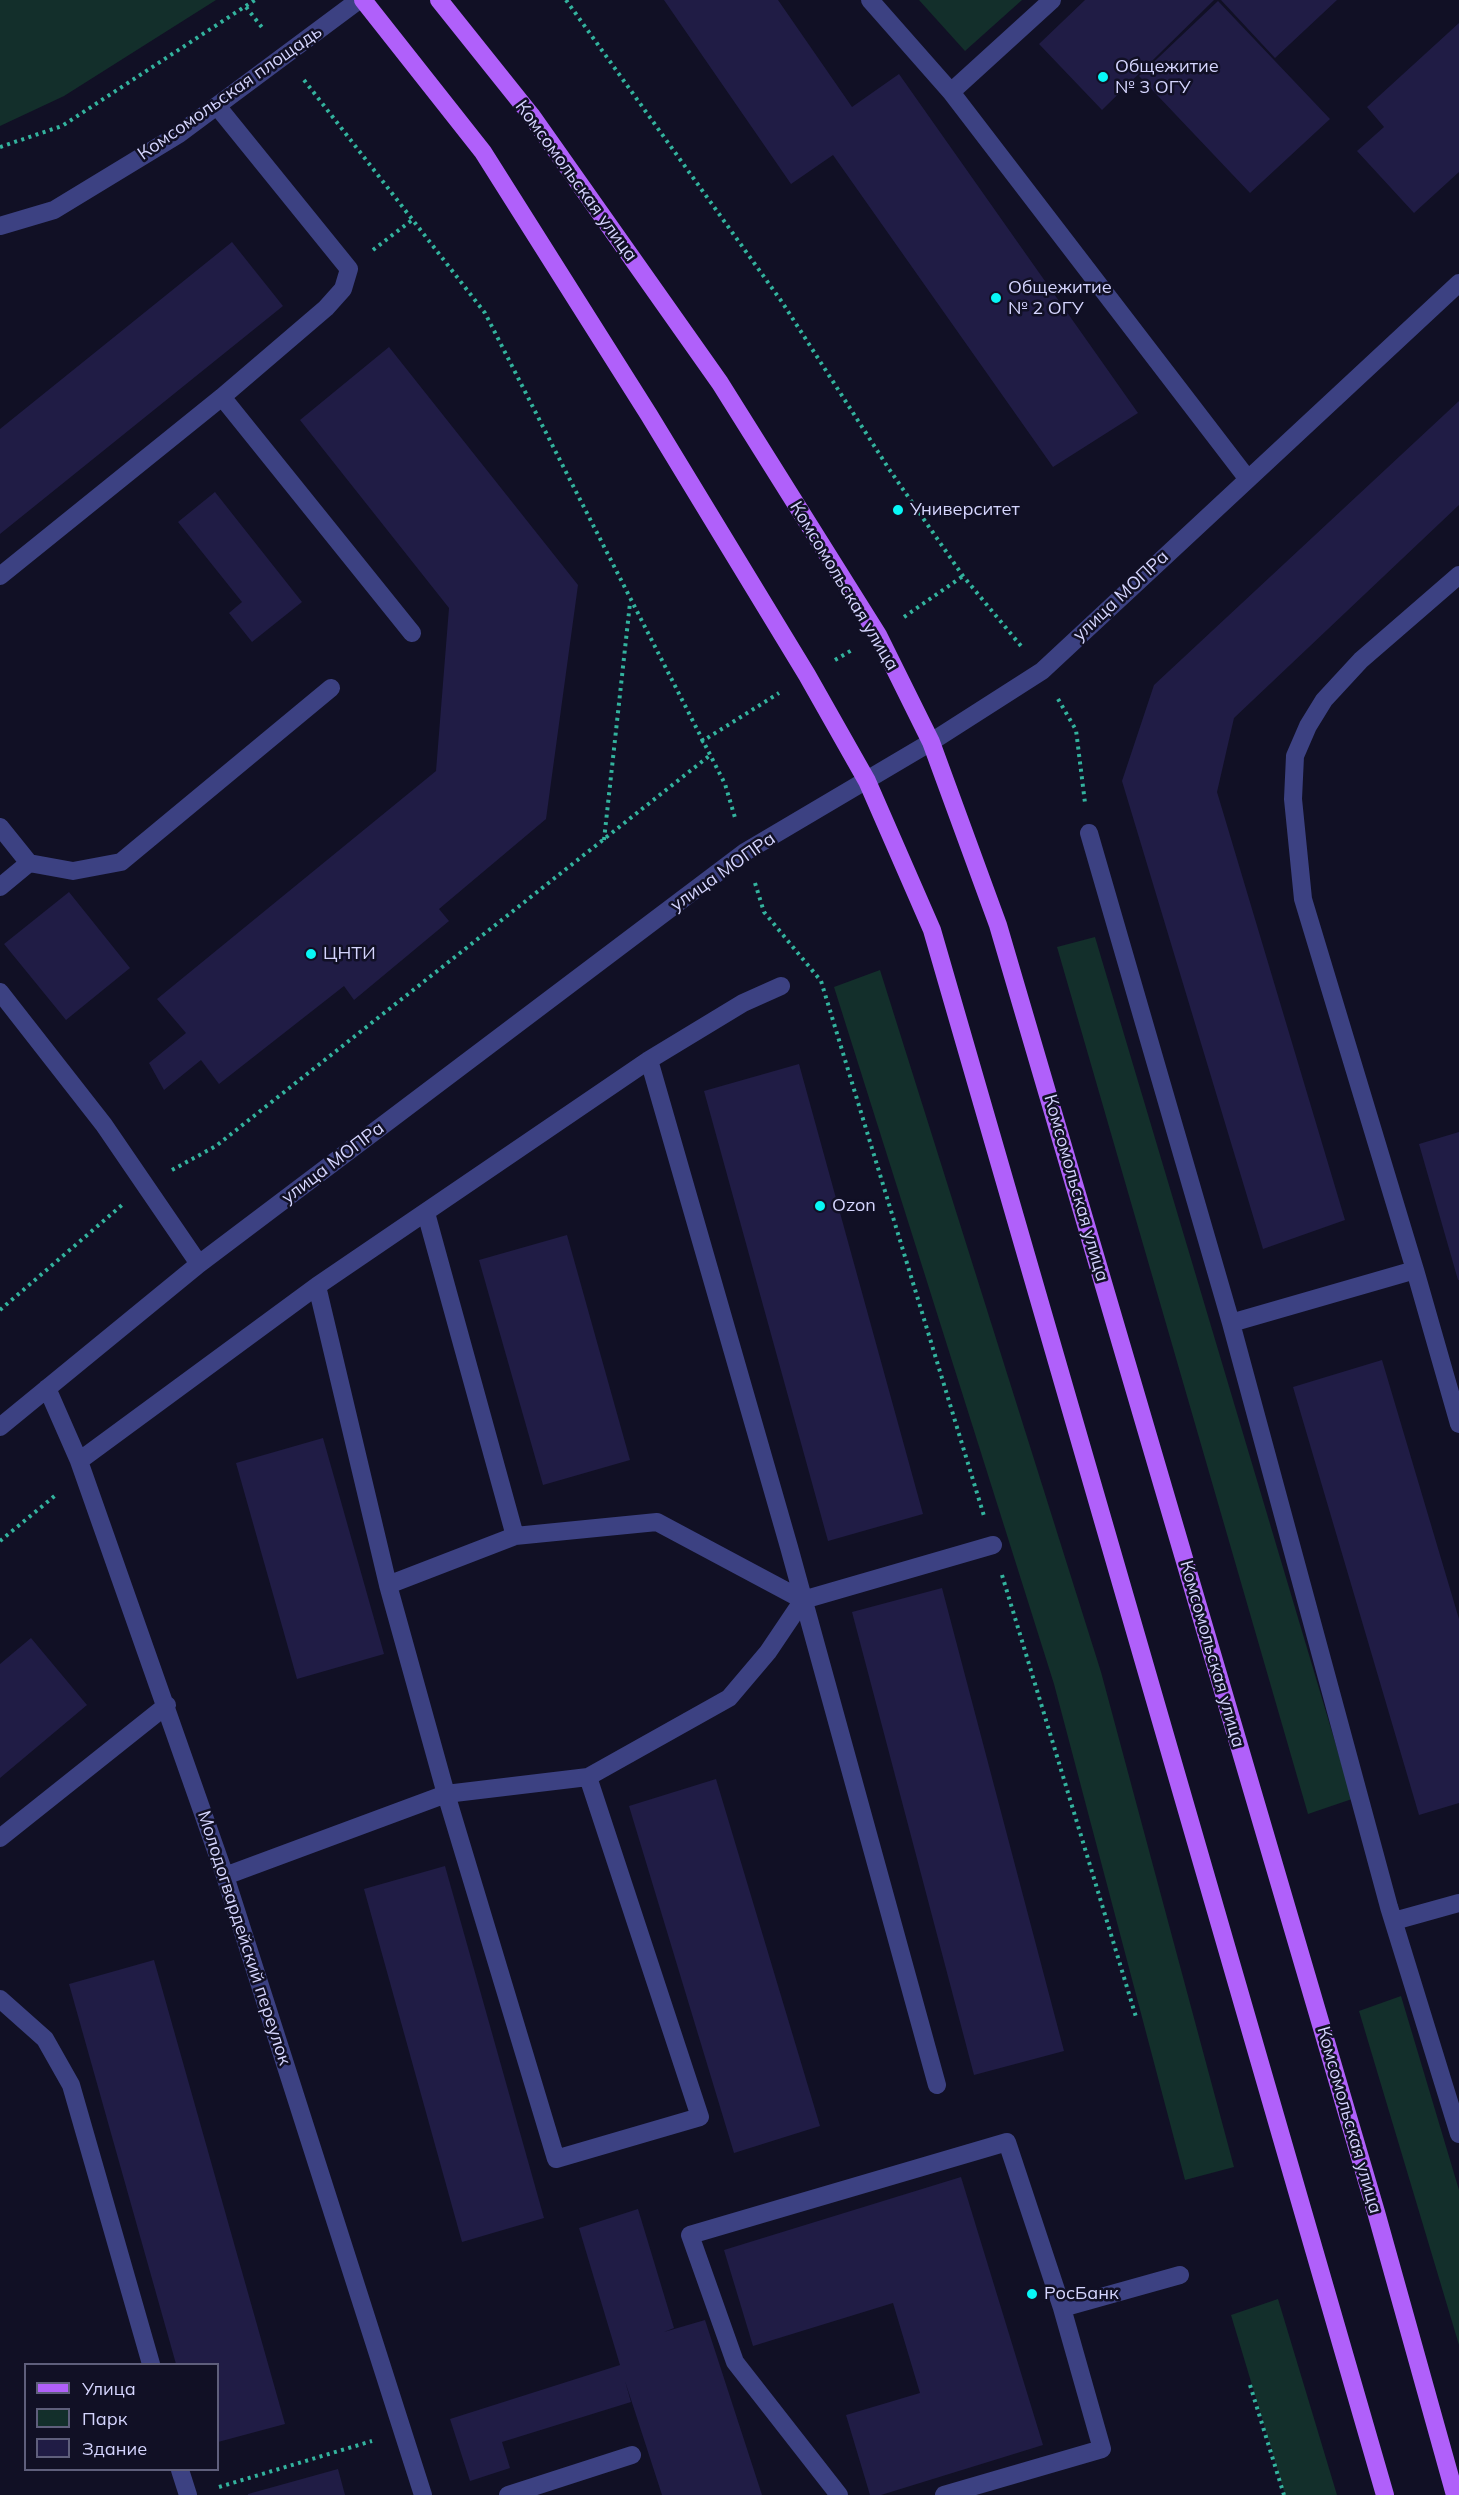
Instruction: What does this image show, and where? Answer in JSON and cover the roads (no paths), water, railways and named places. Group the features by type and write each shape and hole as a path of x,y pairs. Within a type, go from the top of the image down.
{"main road":[{"path":"361,0 483,152 656,425 807,675 867,781 932,930 1385,2495"},
{"name":"Комсомольская улица","path":"439,0 531,116 720,383 878,635 931,742 998,925 1376,2212 1455,2495"}],"street":[{"name":"Комсомольская площадь","path":"0,225 54,210 179,134 361,0"},
{"path":"870,0 951,92 1247,478"},
{"path":"951,92 1052,0"},
{"path":"0,576 222,397 326,308 343,289 349,269 218,106"},
{"name":"улица МОПРа","path":"0,1427 199,1264 745,852 931,742 1042,671 1459,283"},
{"path":"222,397 412,633"},
{"path":"1459,575 1353,668 1324,700 1308,726 1295,756 1293,800 1304,899 1416,1270 1459,1424"},
{"path":"0,827 29,863 74,871 121,862 331,688"},
{"path":"1089,833 1231,1323 1394,1921 1459,2134"},
{"path":"0,887 29,863"},
{"path":"81,1467 317,1286 649,1060 743,1003 781,986"},
{"path":"0,992 147,1184 199,1264"},
{"path":"649,1060 803,1600 937,2085"},
{"path":"426,1213 515,1536"},
{"path":"1231,1323 1416,1270"},
{"path":"317,1286 388,1585 446,1794 556,2159 700,2116 588,1777"},
{"name":"Молодогвардейский переулок","path":"47,1388 81,1467 167,1705 225,1876 423,2495"},
{"path":"388,1585 515,1536 657,1522 803,1600"},
{"path":"225,1876 446,1794 588,1777 729,1698 768,1652 803,1600 993,1545"},
{"path":"0,1838 167,1705"},
{"path":"1394,1921 1459,1903"},
{"path":"0,1999 45,2039 71,2085 151,2363"},
{"path":"839,2495 735,2362 690,2235 1008,2142 1062,2308 1102,2449 944,2495"},
{"path":"1062,2308 1180,2275"},
{"path":"508,2495 632,2455"},
{"path":"181,2471 188,2495"}],"place":[{"name":"Общежитие № 3 ОГУ","path":"1103,77"},
{"name":"Общежитие № 2 ОГУ","path":"996,298"},
{"name":"Университет","path":"898,510"},
{"name":"ЦНТИ","path":"311,954"},
{"name":"Ozon","path":"820,1206"},
{"name":"РосБанк","path":"1032,2294"}]}
